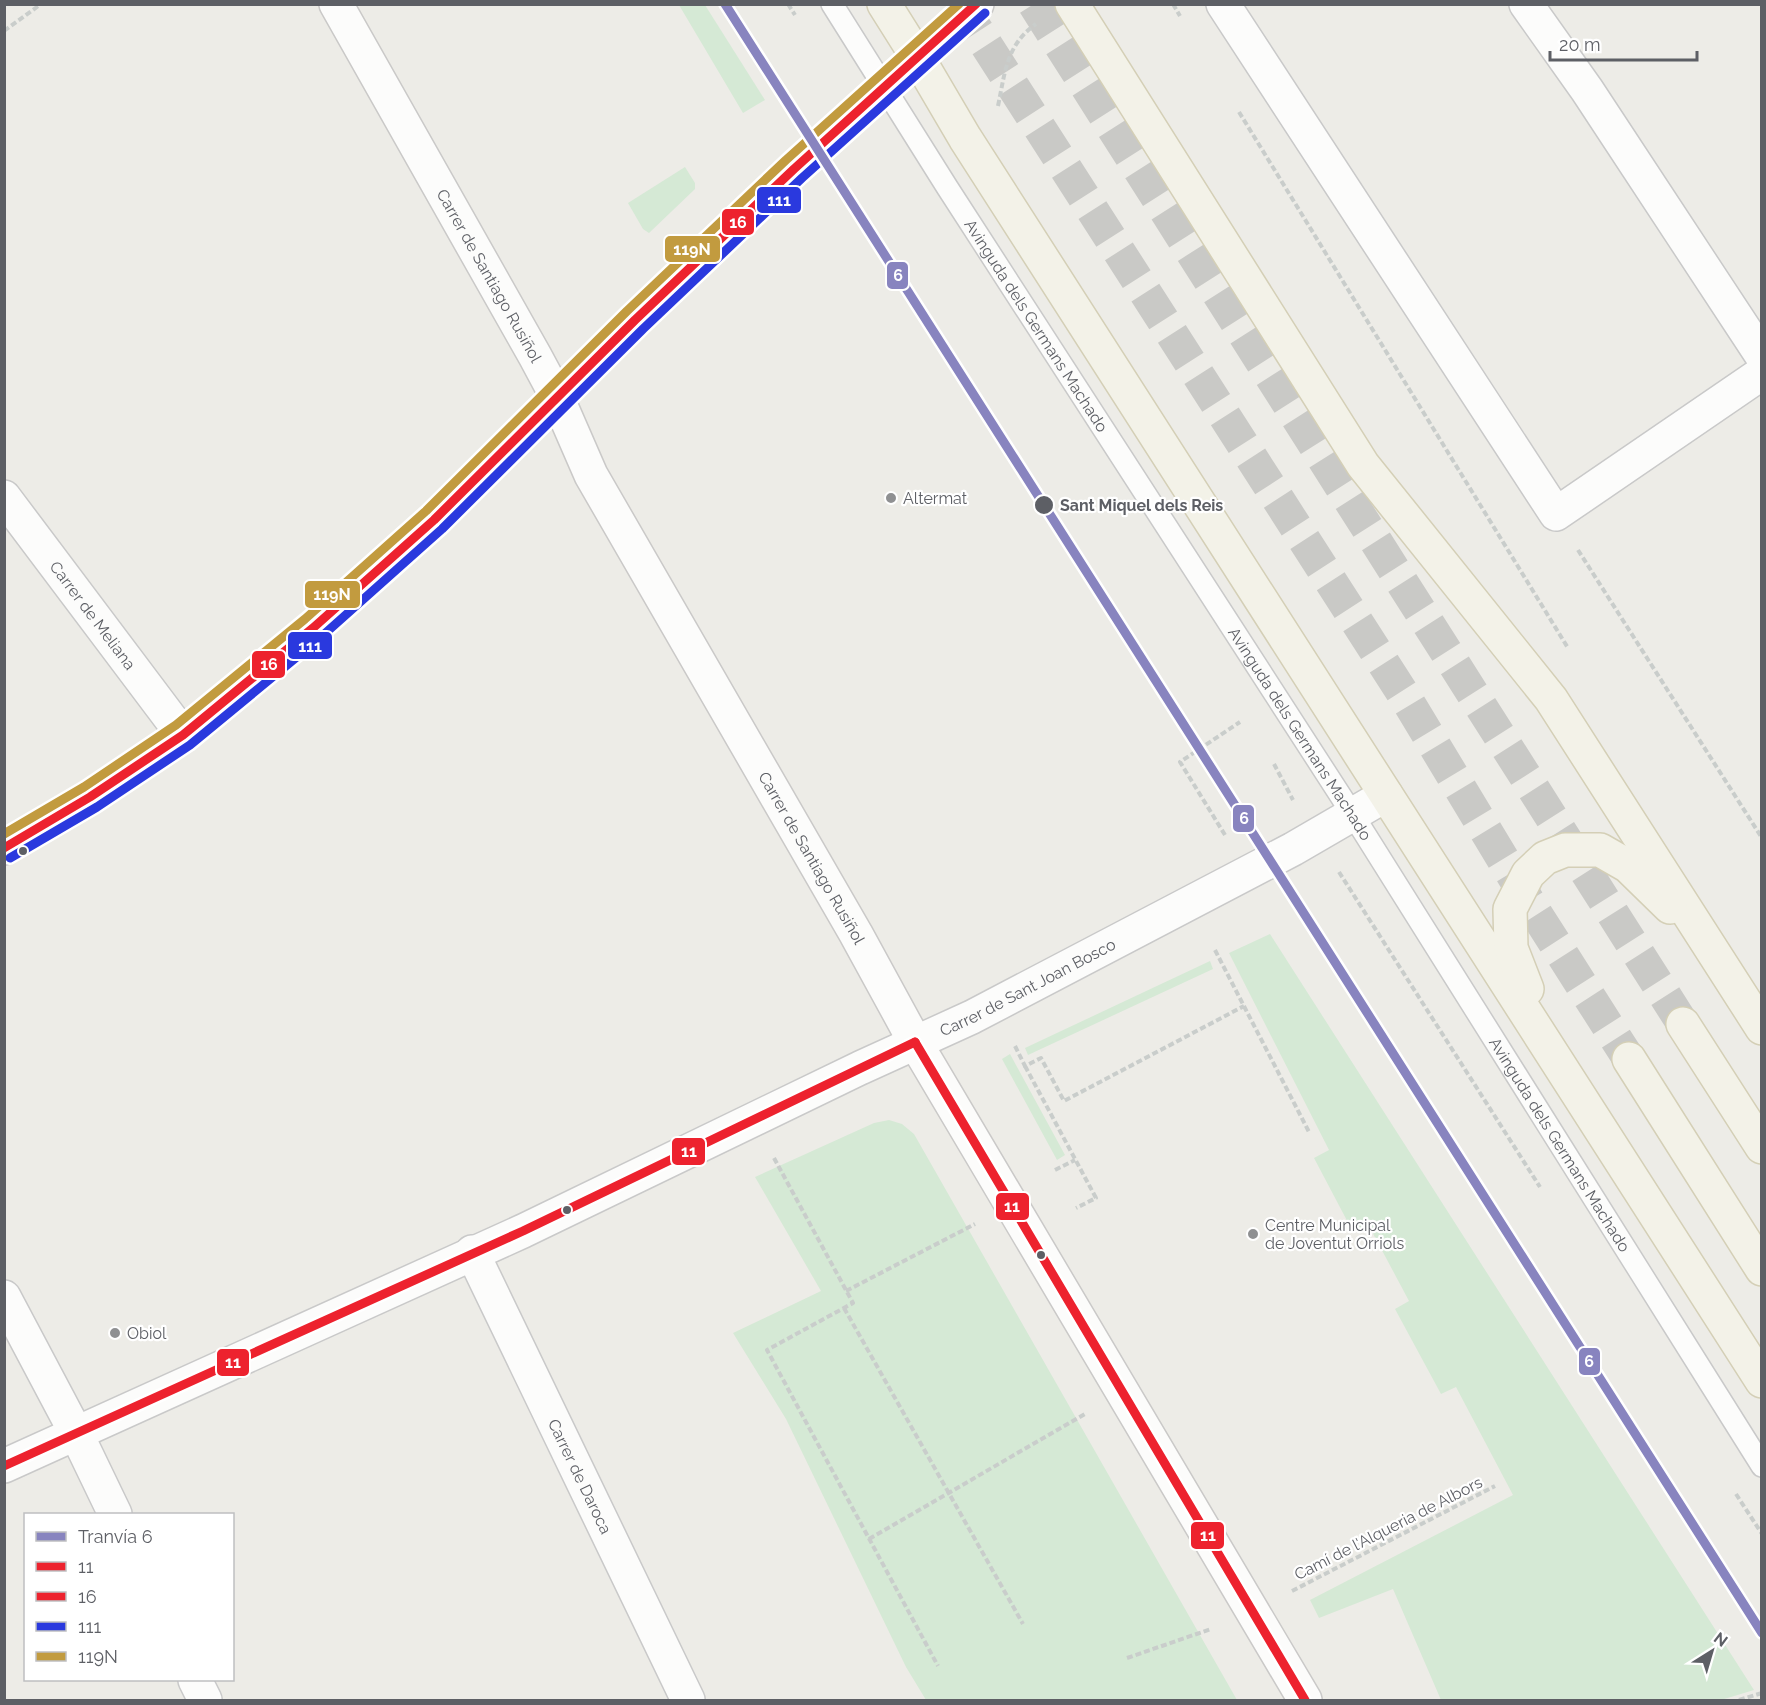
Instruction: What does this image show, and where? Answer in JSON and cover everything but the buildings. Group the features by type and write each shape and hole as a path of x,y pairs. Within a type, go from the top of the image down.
{"main road":[{"path":"884,4 964,138 1761,1381"},
{"path":"1072,4 1363,465 1551,699 1761,1028"},
{"path":"1554,1056 1511,948 1510,909 1528,874 1545,858 1566,850 1600,850 1628,866 1708,944"},
{"path":"1683,1024 1761,1147"},
{"path":"1629,1059 1761,1269"}],"street":[{"name":"Carrer de Santiago Rusiñol","path":"336,4 557,397 591,475 856,934 915,1042 1305,1701"},
{"path":"4,848 90,797 183,735 313,628 434,520 643,312 794,169 977,4"},
{"path":"1223,4 1556,514 1761,373"},
{"path":"1526,4 1587,90 1761,356"},
{"name":"Carrer de Meliana","path":"4,497 183,735"},
{"name":"Carrer de Sant Joan Bosco","path":"4,1466 533,1226 915,1042 972,1017 1316,836 1386,795"},
{"name":"Carrer de Daroca","path":"472,1252 688,1701"},
{"path":"4,1297 76,1433 114,1513"},
{"path":"195,1681 205,1701"}],"lane":[{"name":"Avinguda dels Germans Machado","path":"832,4 1353,815 1761,1466"}],"path":[{"path":"4,31 41,4"},
{"path":"1173,4 1185,25"},
{"path":"998,106 1011,51 1022,34"},
{"path":"1235,106 1571,654"},
{"path":"1556,514 1761,838"},
{"path":"1225,835 1180,762 1240,723"},
{"path":"1281,782 1542,1191"},
{"path":"1215,950 1309,1132"},
{"path":"1025,1066 1041,1058 1064,1101 1244,1006"},
{"path":"1015,1046 1096,1198 1076,1208"},
{"path":"774,1158 853,1304 767,1350 939,1666"},
{"path":"1055,1170 1076,1160"},
{"path":"846,1291 976,1223"},
{"path":"844,1308 1023,1624"},
{"path":"869,1539 1085,1413"},
{"name":"Camí de l'Alqueria de Albors","path":"1292,1591 1495,1486"},
{"path":"1736,1494 1761,1534"},
{"path":"1127,1658 1211,1629"},
{"path":"1739,1701 1761,1693"}],"green space":[{"path":"679,5 705,5 765,100 743,113"},
{"path":"685,167 695,183 695,189 649,233 643,229 628,203"},
{"path":"1270,934 1754,1690 1721,1700 1441,1700 1393,1589 1319,1618 1310,1600 1513,1495 1456,1387 1441,1394 1395,1309 1409,1301 1369,1226 1353,1232 1314,1158 1329,1150 1229,953"},
{"path":"1210,961 1213,969 1028,1055 1025,1048"},
{"path":"1010,1054 1065,1155 1057,1160 1002,1059"},
{"path":"889,1120 902,1124 914,1134 1237,1700 926,1700 906,1667 786,1419 733,1333 821,1291 755,1177 874,1123"}],"tunnel":[{"path":"960,4 1407,700 1533,909 1629,1059"},
{"path":"1034,4 1683,1024"}],"tram line":[{"name":"6","path":"725,4 1762,1633"}],"transit line":[{"name":"119N","path":"4,834 84,787 176,725 305,619 426,511 627,311 786,160 959,4"},
{"name":"16","path":"4,848 90,797 183,735 313,628 434,520 635,320 794,169 976,4"},
{"name":"111","path":"10,858 97,807 190,745 321,637 442,529 643,329 802,178 985,13"},
{"name":"11","path":"915,1042 1305,1700"},
{"name":"11","path":"4,1466 523,1231 915,1042"}],"place":[{"name":"Altermat","path":"891,498"},
{"name":"Sant Miquel dels Reis","path":"1044,505"},
{"name":"Centre Municipal de Joventut Orriols","path":"1253,1234"},
{"name":"Obiol","path":"115,1333"}]}
